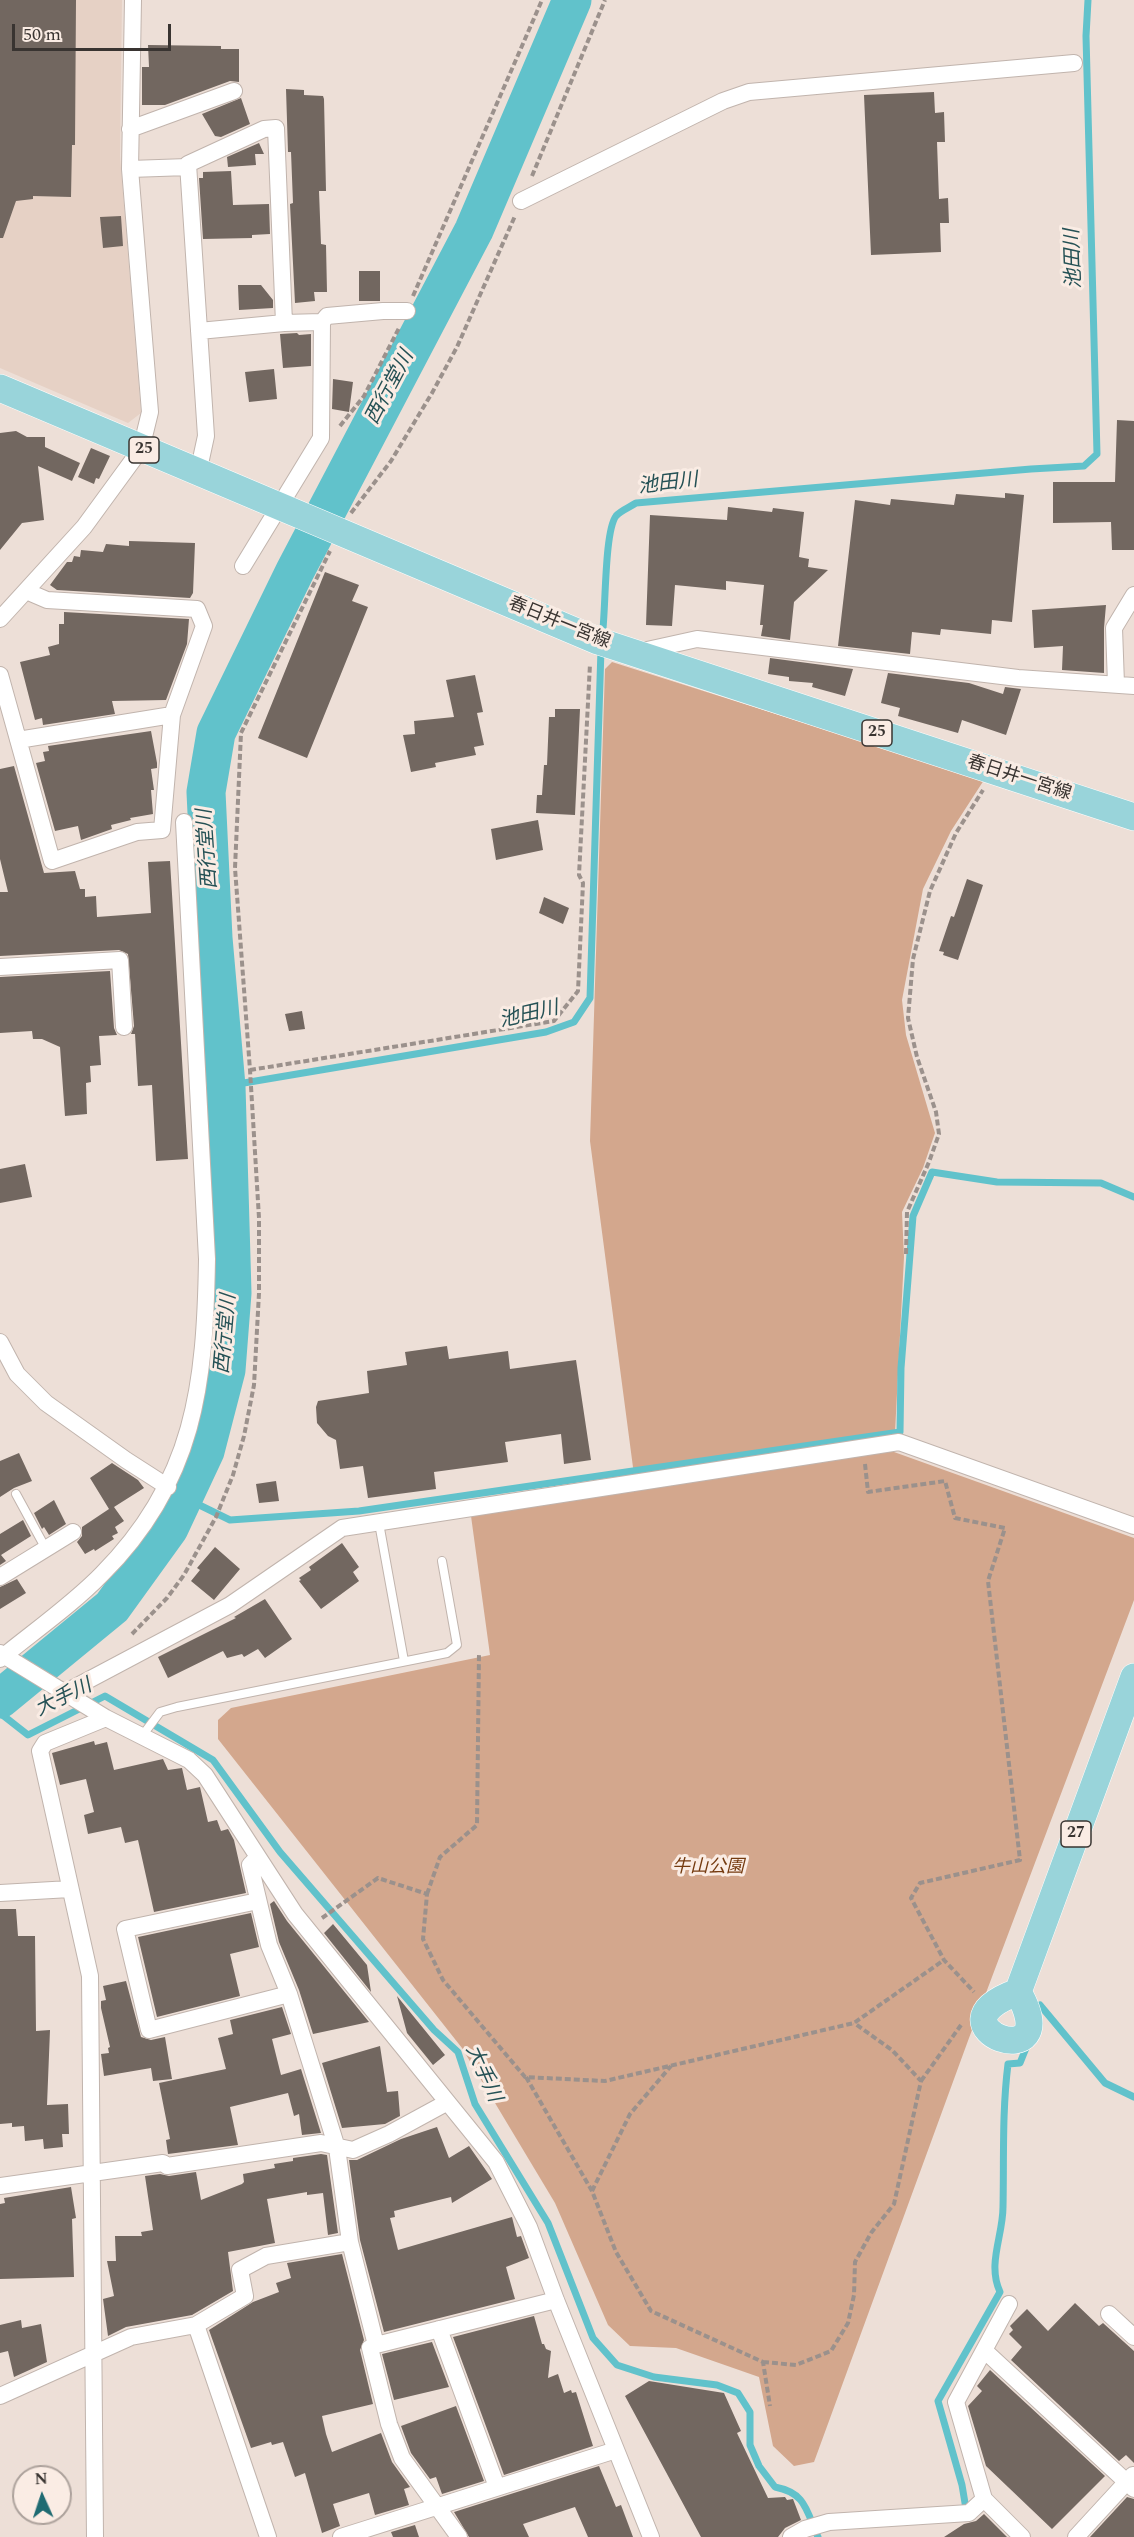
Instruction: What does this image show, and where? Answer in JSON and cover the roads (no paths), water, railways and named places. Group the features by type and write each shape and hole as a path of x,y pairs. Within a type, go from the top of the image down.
{"main road":[{"name":"春日井一宮線","path":"0,388 611,645 1134,817"},
{"name":"27","path":"1018,1992 1134,1677"}],"street":[{"path":"0,618 84,527 141,449 150,412 130,169 133,0"},
{"path":"521,201 723,101 749,92 1074,63"},
{"path":"130,129 234,91"},
{"path":"198,473 206,436 188,164 264,129 276,128 284,323"},
{"path":"130,169 188,167"},
{"path":"243,566 284,508 321,438 322,322 327,316 406,311"},
{"path":"199,331 322,322"},
{"path":"0,675 52,861 137,832 162,830 172,715 204,626 197,609 47,600 26,591"},
{"path":"1116,684 1114,628 1134,595"},
{"path":"611,645 697,639 1018,678 1134,686"},
{"path":"18,740 172,715"},
{"path":"184,822 207,1259 206,1323 198,1395 186,1445 168,1487 141,1532 101,1575 1,1656 66,1692 106,1718 189,1760 205,1775 307,1929 496,2162 529,2227 651,2537"},
{"path":"0,967 120,960 124,1027"},
{"path":"0,1342 17,1374 46,1403 168,1487"},
{"path":"66,1692 230,1605 342,1528 898,1442 1134,1526"},
{"path":"0,1577 73,1532"},
{"path":"95,2537 90,1976 40,1751 45,1743 106,1718"},
{"path":"258,1857 250,1865 258,1901 269,1945 289,1994 338,2148 350,2242 376,2344"},
{"path":"0,1893 70,1889"},
{"path":"258,1901 125,1929 149,2030 289,1994"},
{"path":"0,2186 163,2163 167,2166 321,2143 353,2150 389,2134 446,2103"},
{"path":"0,2396 131,2337 196,2325 245,2296 240,2270 266,2256 350,2242"},
{"path":"459,2537 440,2507 402,2458 389,2424 370,2348 376,2344 556,2300"},
{"path":"1009,2304 956,2402 984,2499 1023,2537"},
{"path":"1109,2314 1134,2337"},
{"path":"196,2325 268,2537"},
{"path":"439,2329 497,2487"},
{"path":"985,2350 1132,2482 1076,2537"},
{"path":"340,2537 615,2450"},
{"path":"791,2537 805,2529 828,2522 969,2513 984,2499"}],"lane":[{"path":"16,1494 46,1549"},
{"path":"379,1523 404,1661"},
{"path":"142,1736 160,1713 177,1707 447,1653 457,1645 442,1561"}],"waterway":[{"name":"西行堂川","path":"0,1699 112,1607 169,1528 205,1451 226,1370 232,1293 226,1086 213,938 206,792 216,733 295,571 474,230 572,0"},
{"name":"池田川","path":"602,638 607,555 612,525 618,514 636,503 1084,466 1097,454 1086,36 1088,0"},
{"name":"池田川","path":"226,1086 546,1032 574,1022 590,998 601,649"},
{"path":"183,1497 230,1520 359,1511 900,1432 901,1368 913,1216 932,1172 997,1182 1101,1183 1134,1197"},
{"name":"大手川","path":"0,1713 28,1735 105,1696 213,1760 280,1852 434,2030 458,2052 475,2104 548,2223 593,2338 617,2365 654,2377 717,2385 738,2393 750,2412 750,2445 759,2466 775,2487 793,2494 804,2504 818,2537"},
{"path":"1040,2005 1105,2083 1134,2097"},
{"path":"966,2509 962,2485 938,2401 1000,2292 996,2281 995,2260 1003,2207 1004,2118 1008,2064 1020,2063 1028,2043"}],"park label":[{"name":"牛山公園","path":"708,1868"}]}
